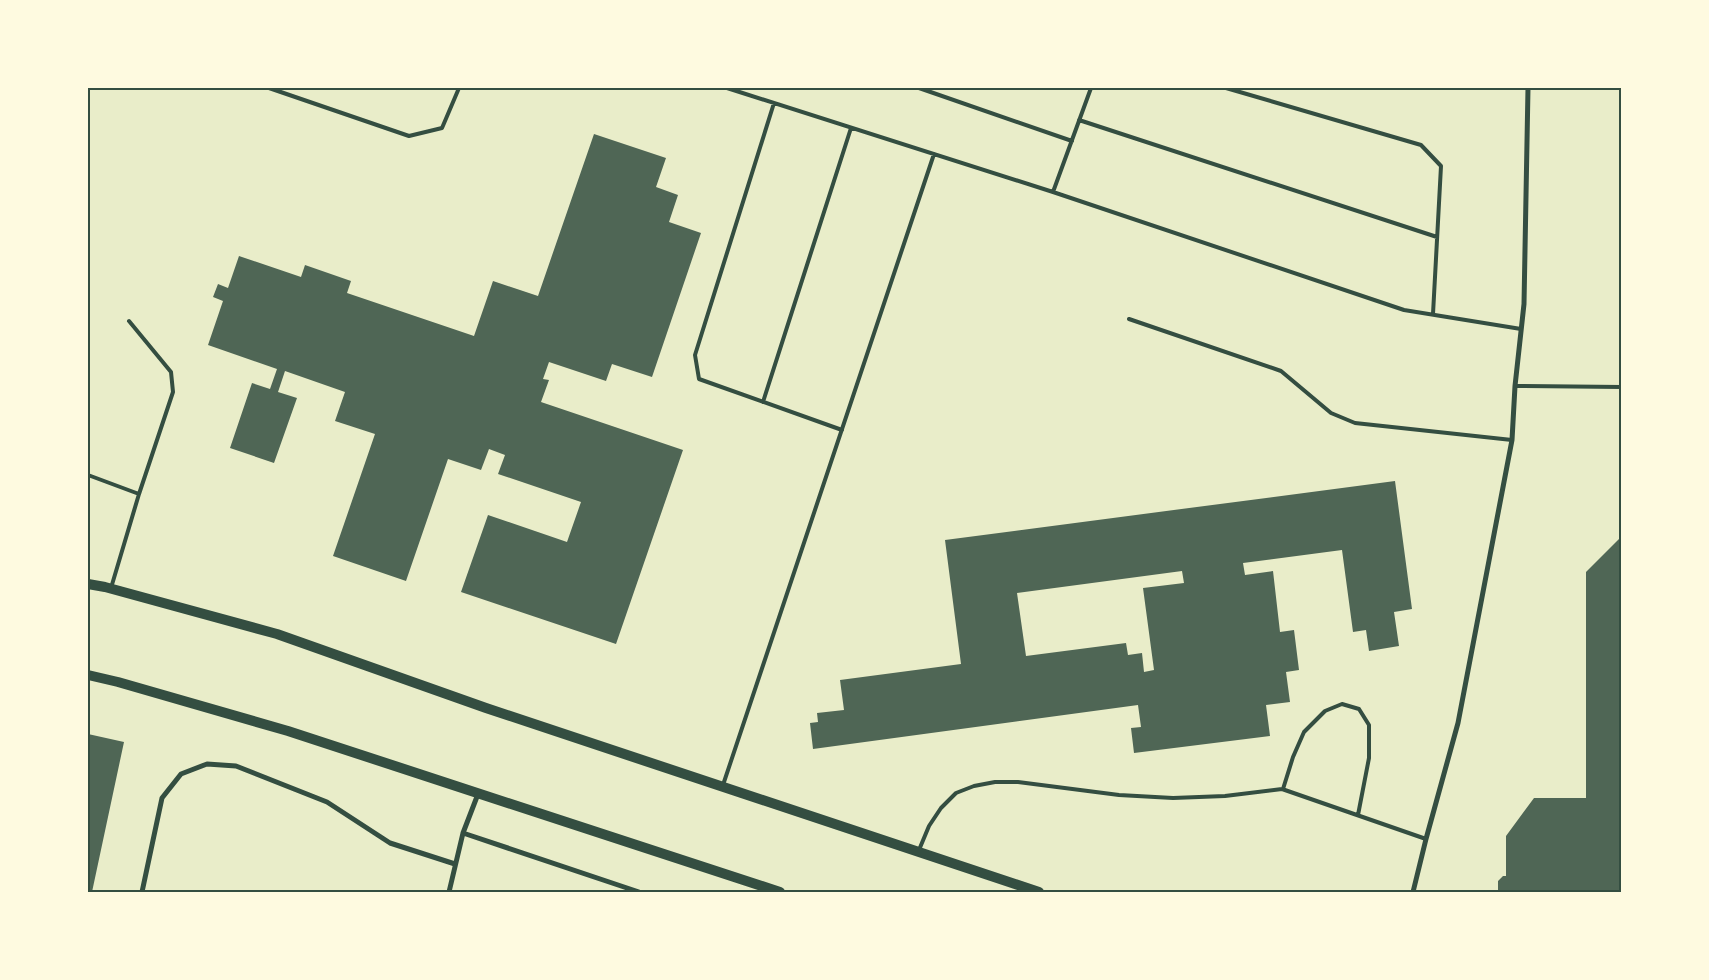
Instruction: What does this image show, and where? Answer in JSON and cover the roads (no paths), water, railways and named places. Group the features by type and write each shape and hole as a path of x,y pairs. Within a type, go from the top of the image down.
{"main road":[{"path":"88,584 110,588 277,634 486,708 1039,892"},
{"path":"88,674 288,731 780,892"}],"street":[{"path":"1413,892 1458,723 1512,440 1515,386 1524,304 1528,88"},
{"path":"142,892 162,798 181,774 206,764 236,766 327,802 390,843 455,864"},
{"path":"449,892 463,833 478,794"},
{"path":"463,833 639,892"}],"lane":[{"path":"269,88 409,136 442,128 459,88"},
{"path":"726,88 1053,192 1404,310 1521,329"},
{"path":"919,88 1072,141"},
{"path":"1053,192 1091,88"},
{"path":"1226,88 1421,145 1441,166 1433,314"},
{"path":"774,103 695,355 699,378 842,430"},
{"path":"1079,120 1437,237"},
{"path":"763,402 851,128"},
{"path":"722,787 934,154"},
{"path":"1128,319 1281,370 1331,413 1356,423 1512,440"},
{"path":"110,588 173,392 171,372 129,321"},
{"path":"1515,386 1622,387"},
{"path":"88,475 139,494"},
{"path":"1283,789 1293,757 1304,732 1325,711 1342,704 1359,709 1369,725 1369,758 1358,815"},
{"path":"918,852 929,826 956,793 974,786 995,782 1018,782 1119,795 1173,798 1225,796 1283,789 1426,839"}]}
